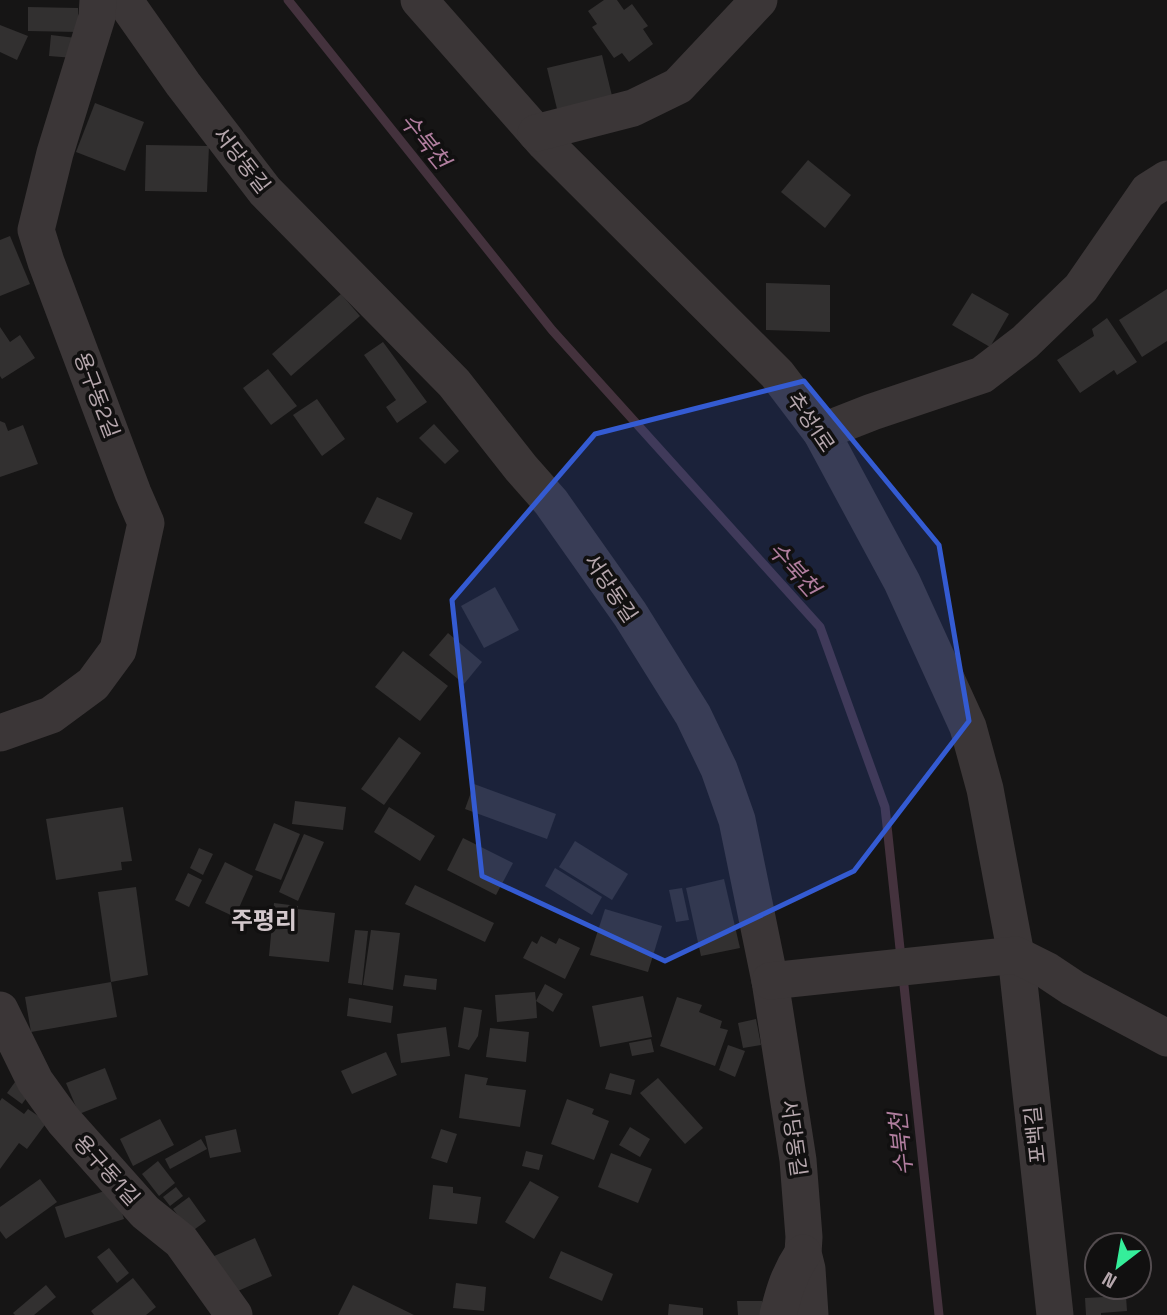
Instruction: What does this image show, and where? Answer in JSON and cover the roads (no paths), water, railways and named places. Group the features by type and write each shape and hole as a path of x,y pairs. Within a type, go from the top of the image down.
{"street":[{"name":"용구동2길","path":"0,733 51,715 93,684 118,650 146,523 36,230 55,153 97,17 98,0"},
{"name":"서당동길","path":"124,0 183,84 265,191 454,383 520,468 551,502 630,614 693,715 719,769 737,820 769,981 798,1160 803,1253 807,1269 810,1315"},
{"name":"추성1로","path":"419,0 536,133 777,374 821,432 902,582 968,727 985,789 1005,956"},
{"path":"536,133 633,108 678,86 759,0"},
{"path":"821,432 982,374 1025,342 1081,288 1149,191 1167,179"},
{"path":"769,981 1005,956 1046,970 1073,988 1167,1038"},
{"name":"포백길","path":"1005,956 1055,1315"},
{"name":"용구동1길","path":"0,1010 35,1081 64,1121 145,1212 181,1241 234,1315"},
{"path":"778,1315 791,1272 803,1253"}],"waterway":[{"name":"수북천","path":"288,0 552,330 820,627 885,807 901,958"},
{"name":"수북천","path":"903,976 939,1315"}],"district":[{"name":"주평리","path":"264,920"}]}
